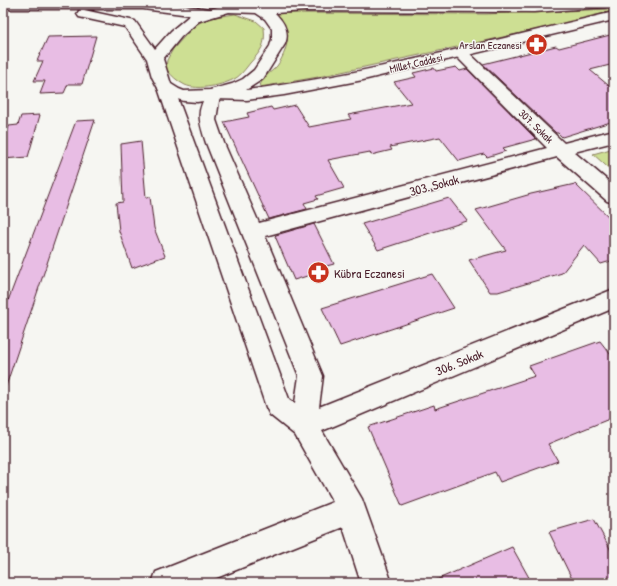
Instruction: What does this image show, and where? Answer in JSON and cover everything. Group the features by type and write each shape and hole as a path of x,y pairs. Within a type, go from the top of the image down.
{"main road":[{"path":"155,59 176,34 194,18 228,8 261,10 306,7 534,8 605,3"},
{"path":"3,5 144,4 210,13"},
{"path":"166,88 177,94 193,97 215,94 241,86 256,77 279,43 279,28 273,18 261,10"},
{"path":"3,14 87,14 130,24 155,59 158,74 166,88 279,407 304,426 352,509 370,581"},
{"name":"Millet Caddesi","path":"215,94 247,95 284,90 363,75 614,16"},
{"name":"307. Sokak","path":"461,53 561,151 614,196"},
{"path":"215,94 211,101 207,120 214,143 253,232 311,376 304,426"},
{"name":"303. Sokak","path":"253,232 614,136"},
{"name":"306. Sokak","path":"304,426 614,298"},
{"path":"167,583 352,509"}],"green space":[{"path":"614,9 614,13 318,77 260,87 262,80 275,69 279,63 287,42 285,28 274,13 486,14"},
{"path":"235,14 256,21 264,28 264,39 260,51 238,77 218,85 190,87 175,78 166,69 167,60 173,49 195,25 209,18"},
{"path":"614,148 614,173 593,154"}],"building":[{"path":"614,34 614,64 590,70 614,90 614,121 562,137 483,64 556,46 559,48"},
{"path":"96,36 82,84 68,84 64,93 40,94 45,81 34,81 43,61 37,61 48,37"},
{"path":"456,67 460,71 467,69 536,139 503,148 506,151 487,157 484,154 459,161 440,137 390,147 392,150 371,155 370,152 328,160 344,188 316,196 318,199 304,203 307,209 269,219 224,122 249,117 247,113 271,107 273,110 295,105 309,127 351,119 348,115 411,103 394,82 416,77 413,73 434,68 436,71"},
{"path":"40,115 28,157 3,159 3,143 9,126 18,125 21,116"},
{"path":"95,120 6,386 3,385 3,314 76,121"},
{"path":"141,141 146,198 150,197 154,228 165,256 132,268 119,231 116,203 123,202 121,144"},
{"path":"575,184 614,222 614,260 601,264 584,245 562,273 498,292 490,292 469,260 506,250 476,210 531,194"},
{"path":"449,198 467,221 378,250 362,224"},
{"path":"314,224 334,264 315,269 317,273 294,280 275,236"},
{"path":"432,274 454,308 340,346 322,308"},
{"path":"600,341 614,359 614,417 548,444 558,461 500,482 495,472 402,506 368,427 434,405 435,409 535,376 529,366"},
{"path":"594,519 614,556 614,583 574,583 549,532"},
{"path":"512,547 532,583 429,583"}],"place":[{"name":"Arslan Eczanesi","path":"537,45"},
{"name":"Kübra Eczanesi","path":"319,273"}]}
